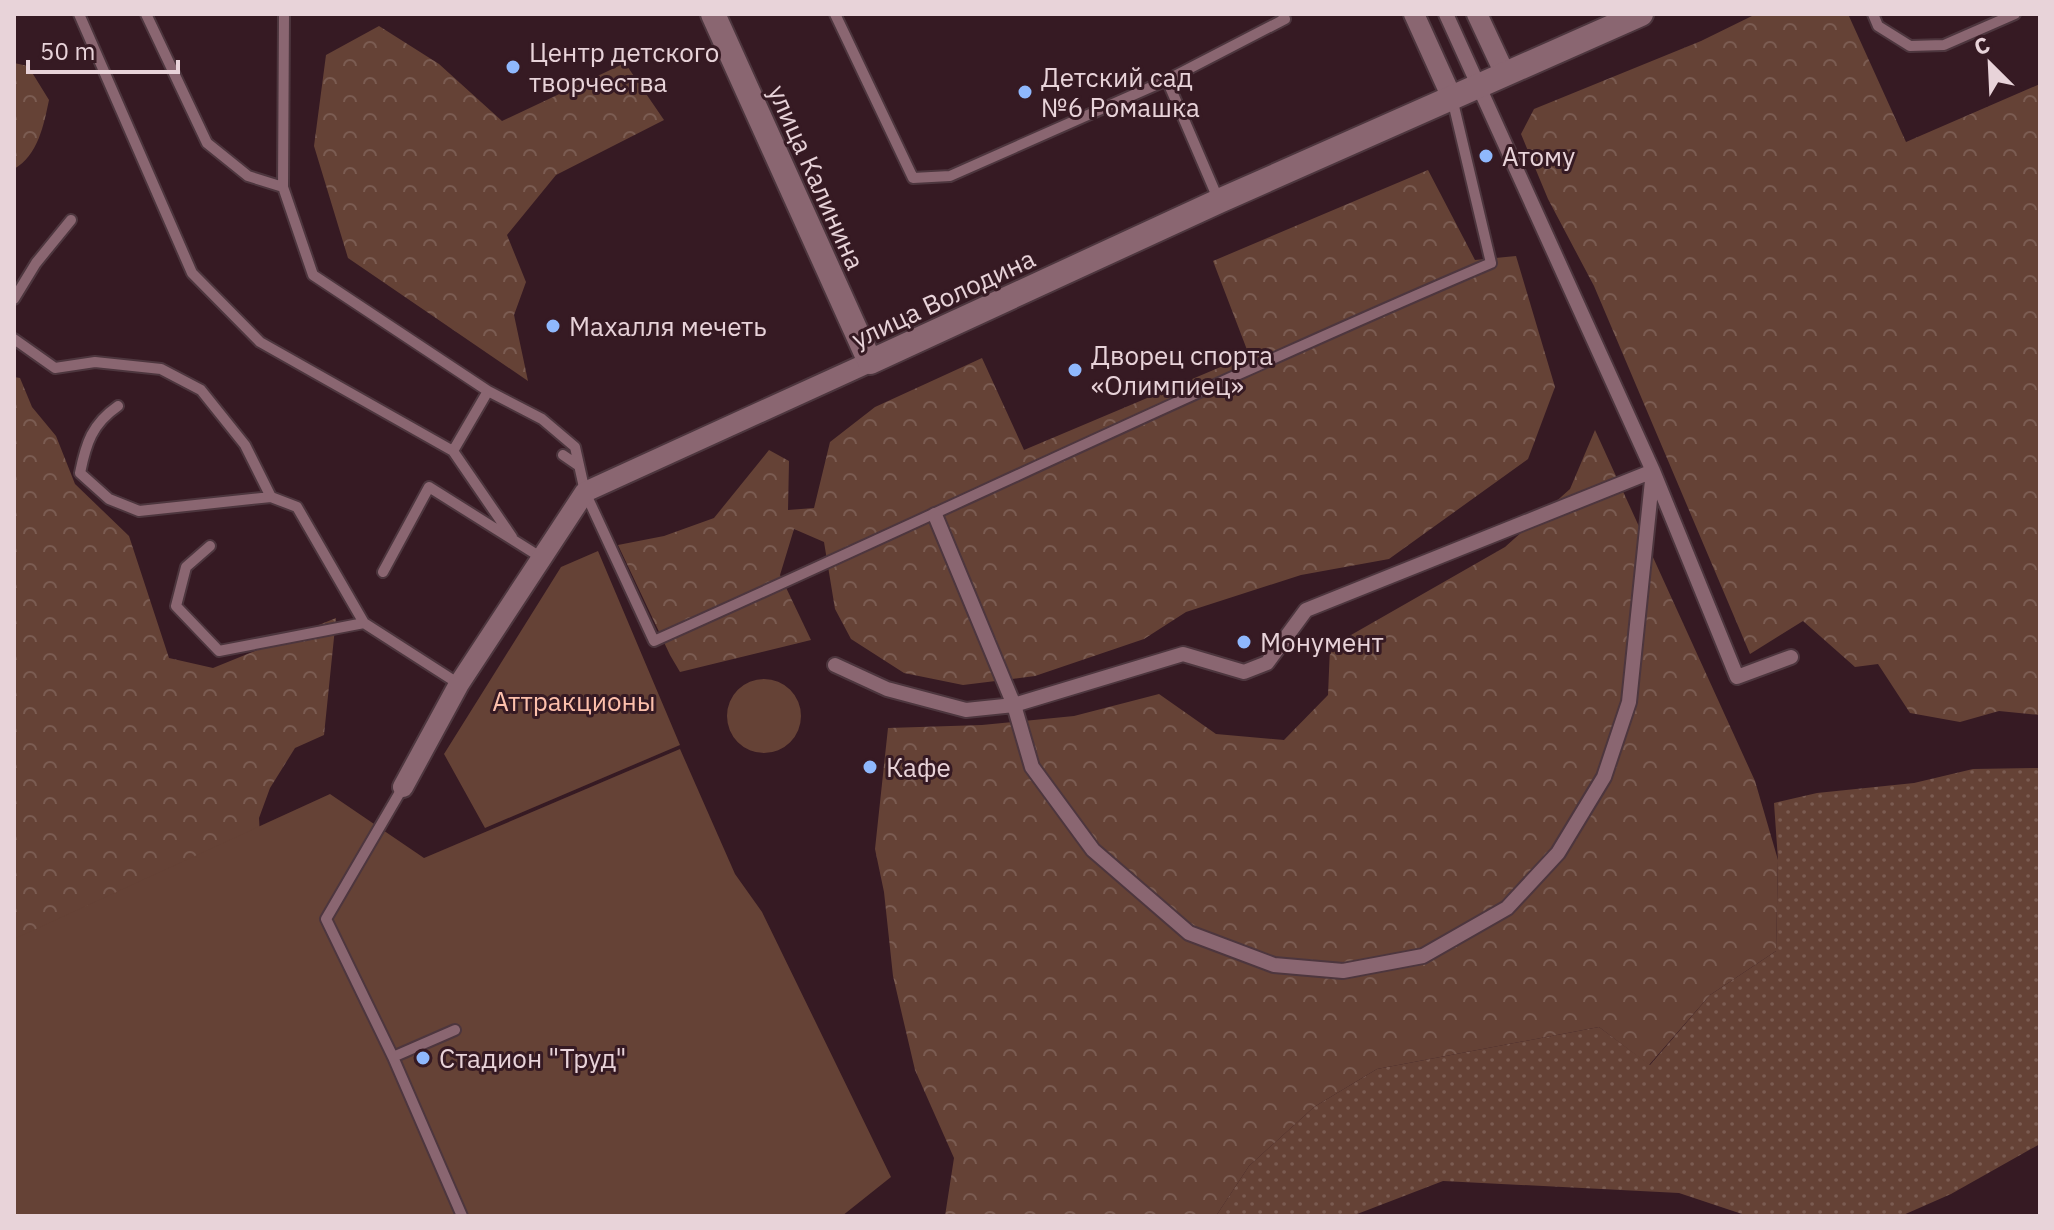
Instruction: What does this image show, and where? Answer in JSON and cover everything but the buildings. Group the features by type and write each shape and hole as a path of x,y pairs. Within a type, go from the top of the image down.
{"street":[{"path":"1414,14 1452,98"},
{"path":"1446,14 1653,471 1737,677 1791,657"},
{"path":"1477,14 1505,74"},
{"name":"улица Володина","path":"585,492 1219,201 1641,14"},
{"name":"улица Калинина","path":"718,18 870,362"},
{"path":"835,665 887,689 966,710 1014,705 1183,654 1244,672 1267,663 1306,610 1653,471"},
{"path":"935,515 1014,705 1032,767 1093,850 1189,933 1274,965 1343,971 1423,956 1507,908 1558,853 1604,777 1629,702 1653,471"},
{"path":"403,787 459,684 585,492"}],"lane":[{"path":"79,14 192,273 260,342 453,451 512,537"},
{"path":"146,14 207,143 248,176 283,187"},
{"path":"284,14 283,187 313,275 488,391 542,419 575,447 585,492 654,641 935,515 1291,348 1491,263 1452,98"},
{"path":"835,14 913,178 950,176 1167,80 1285,19 1283,14"},
{"path":"1873,14 1878,26 1910,46 1944,45 2015,14"},
{"path":"1167,80 1219,201"},
{"path":"14,299 36,263 71,220"},
{"path":"14,339 55,368 95,362 161,369 201,390 245,445 271,497"},
{"path":"453,451 488,391"},
{"path":"118,406 100,418 84,451 80,473 109,499 139,511 271,497 297,507 364,623 459,684"},
{"path":"563,455 579,466"},
{"path":"383,572 429,487 542,558"},
{"path":"210,546 186,567 176,606 219,651 364,623"},
{"path":"403,787 326,919 393,1057 462,1216"},
{"path":"393,1057 455,1030"}],"green space":[{"path":"1848,14 1906,142 2040,84 2040,715 1999,711 1960,722 1910,713 1878,664 1855,667 1803,621 1750,654 1594,286 1548,199 1521,134 1534,109 1701,41 1754,15"},
{"path":"379,26 439,64 502,121 625,63 664,120 556,175 507,235 526,282 514,315 528,381 348,258 314,146 326,55"},
{"path":"14,63 28,66 49,100 34,148 14,169"},
{"path":"1428,170 1475,260 1516,256 1555,387 1528,459 1389,559 1301,575 1186,612 1144,639 1035,676 963,685 904,673 851,639 835,609 824,542 794,529 780,575 811,640 680,672 618,545 664,536 714,518 769,450 789,461 788,510 814,508 830,442 875,407 982,358 1024,450 1249,355 1213,261"},
{"path":"14,377 20,378 32,407 56,436 75,484 129,536 169,658 213,668 336,618 324,735 295,748 270,788 259,818 261,855 14,1009"},
{"path":"1595,430 1755,781 1778,860 1776,951 1710,995 1649,1065 1599,1027 1377,1069 1314,1107 1249,1166 1216,1216 945,1216 954,1158 915,1070 893,976 884,892 875,849 888,728 982,725 1074,716 1159,694 1216,734 1284,740 1328,695 1330,647 1505,547 1570,489"},
{"name":"Аттракционы","path":"598,551 680,745 485,828 444,754 561,567"},
{"path":"771,679 791,689 799,702 799,730 791,743 778,751 757,753 737,743 729,730 727,709 737,689 750,681"},
{"name":"Стадион \"Труд\"","path":"680,749 735,874 762,912 891,1177 842,1216 14,1216 14,939 330,794 424,858"},
{"path":"2040,768 2040,1144 1951,1194 1901,1216 1748,1216 1679,1193 1443,1181 1352,1216 1216,1216 1249,1166 1314,1107 1377,1069 1599,1027 1650,1065 1710,995 1776,951 1778,860 1774,803 1817,793 1914,783 1973,769"}],"place":[{"name":"Центр детского творчества","path":"513,67"},
{"name":"Детский сад №6 Ромашка","path":"1025,92"},
{"name":"Атому","path":"1486,156"},
{"name":"Махалля мечеть","path":"553,326"},
{"name":"Дворец спорта «Олимпиец»","path":"1075,370"},
{"name":"Монумент","path":"1244,642"},
{"name":"Кафе","path":"870,767"},
{"name":"Стадион \"Труд\"","path":"423,1058"}]}
